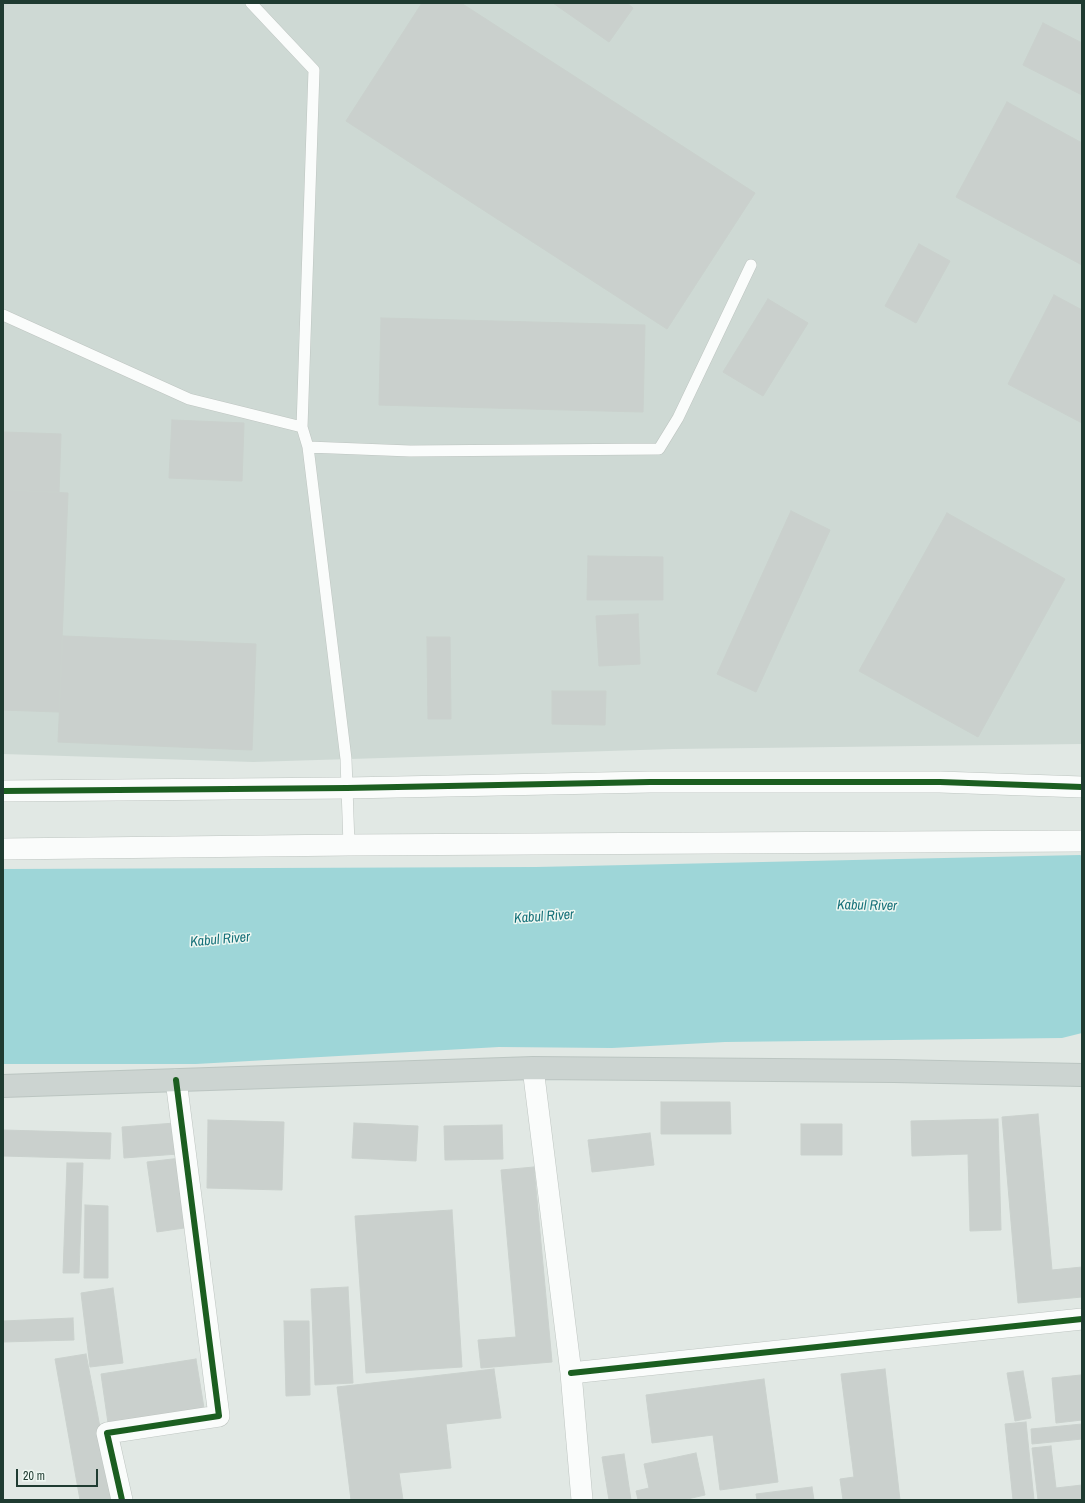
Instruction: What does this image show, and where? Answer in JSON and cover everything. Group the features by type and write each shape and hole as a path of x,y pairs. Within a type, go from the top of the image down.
{"main road":[{"path":"3,1086 533,1068 894,1071 1082,1075"}],"street":[{"path":"3,791 347,788 650,782 940,782 1082,787"},
{"path":"3,849 349,845 1082,841"},
{"path":"533,1068 571,1373 582,1500"},
{"path":"122,1500 107,1433 218,1416 176,1080"},
{"path":"571,1373 1082,1319"}],"lane":[{"path":"251,3 314,70 302,427 308,447 346,759 349,845"},
{"path":"308,447 410,451 659,450 678,418 751,265"},
{"path":"3,315 189,399 302,427"}],"shaded area":[{"path":"3,3 1082,3 1082,744 673,749 253,762 3,754"}],"water":[{"name":"Kabul River","path":"1082,856 1082,1033 1062,1038 725,1042 612,1048 499,1047 196,1064 3,1064 3,869 536,867"}],"building":[{"path":"422,3 461,3 755,193 667,329 346,121"},
{"path":"553,3 627,3 633,8 609,42"},
{"path":"1043,23 1082,43 1082,95 1023,65"},
{"path":"1007,102 1082,143 1082,265 956,197"},
{"path":"919,244 950,261 916,323 885,306"},
{"path":"1054,295 1082,310 1082,423 1008,384"},
{"path":"768,299 808,323 763,396 723,372"},
{"path":"381,318 645,325 643,412 379,405"},
{"path":"172,420 244,423 242,481 169,478"},
{"path":"3,432 61,434 59,492 3,490"},
{"path":"3,490 68,493 59,712 3,710"},
{"path":"791,511 830,530 756,692 717,674"},
{"path":"947,513 1065,579 978,737 859,671"},
{"path":"588,556 663,557 663,600 587,600"},
{"path":"638,614 640,664 599,666 596,616"},
{"path":"63,636 256,644 252,750 58,742"},
{"path":"427,637 450,637 451,719 428,719"},
{"path":"552,691 606,691 605,725 552,724"},
{"path":"661,1102 730,1102 731,1134 661,1134"},
{"path":"1038,1114 1052,1270 1082,1267 1082,1297 1018,1303 1002,1117"},
{"path":"998,1119 1001,1230 970,1231 968,1154 912,1156 911,1121"},
{"path":"208,1120 284,1122 282,1190 207,1188"},
{"path":"175,1123 178,1154 124,1158 122,1127"},
{"path":"354,1123 418,1126 416,1161 352,1158"},
{"path":"801,1124 842,1124 842,1155 801,1155"},
{"path":"502,1125 503,1159 445,1160 444,1126"},
{"path":"3,1130 111,1133 110,1159 3,1156"},
{"path":"650,1133 654,1165 592,1172 588,1140"},
{"path":"181,1158 191,1227 157,1232 147,1162"},
{"path":"67,1163 83,1163 79,1273 63,1273"},
{"path":"534,1167 552,1362 481,1368 478,1340 516,1337 501,1170"},
{"path":"85,1205 108,1206 108,1278 84,1278"},
{"path":"452,1210 462,1367 366,1373 355,1216"},
{"path":"348,1287 353,1383 315,1385 311,1289"},
{"path":"113,1288 123,1363 90,1367 81,1293"},
{"path":"73,1318 74,1340 3,1342 3,1321"},
{"path":"284,1321 309,1321 310,1395 286,1396"},
{"path":"86,1354 114,1500 80,1500 55,1359"},
{"path":"196,1359 204,1408 108,1423 101,1374"},
{"path":"494,1369 501,1418 446,1424 451,1468 399,1473 403,1500 351,1500 337,1387"},
{"path":"885,1369 900,1500 843,1500 840,1479 854,1477 841,1374"},
{"path":"1023,1371 1031,1418 1015,1421 1007,1373"},
{"path":"1081,1375 1082,1420 1056,1423 1052,1378"},
{"path":"764,1379 778,1482 720,1490 713,1435 652,1443 646,1395"},
{"path":"1026,1422 1034,1500 1013,1500 1005,1424"},
{"path":"1082,1424 1082,1439 1032,1444 1031,1429"},
{"path":"1051,1446 1056,1488 1082,1485 1082,1500 1038,1500 1032,1448"},
{"path":"696,1453 705,1495 683,1500 638,1500 636,1491 649,1488 644,1464"},
{"path":"624,1454 631,1500 609,1500 602,1457"},
{"path":"812,1487 814,1500 757,1500 756,1494"}],"cycle path":[{"path":"3,791 347,788 650,782 940,782 1082,787"},
{"path":"122,1500 107,1433 219,1416 176,1080"},
{"path":"571,1373 1082,1319"}]}
